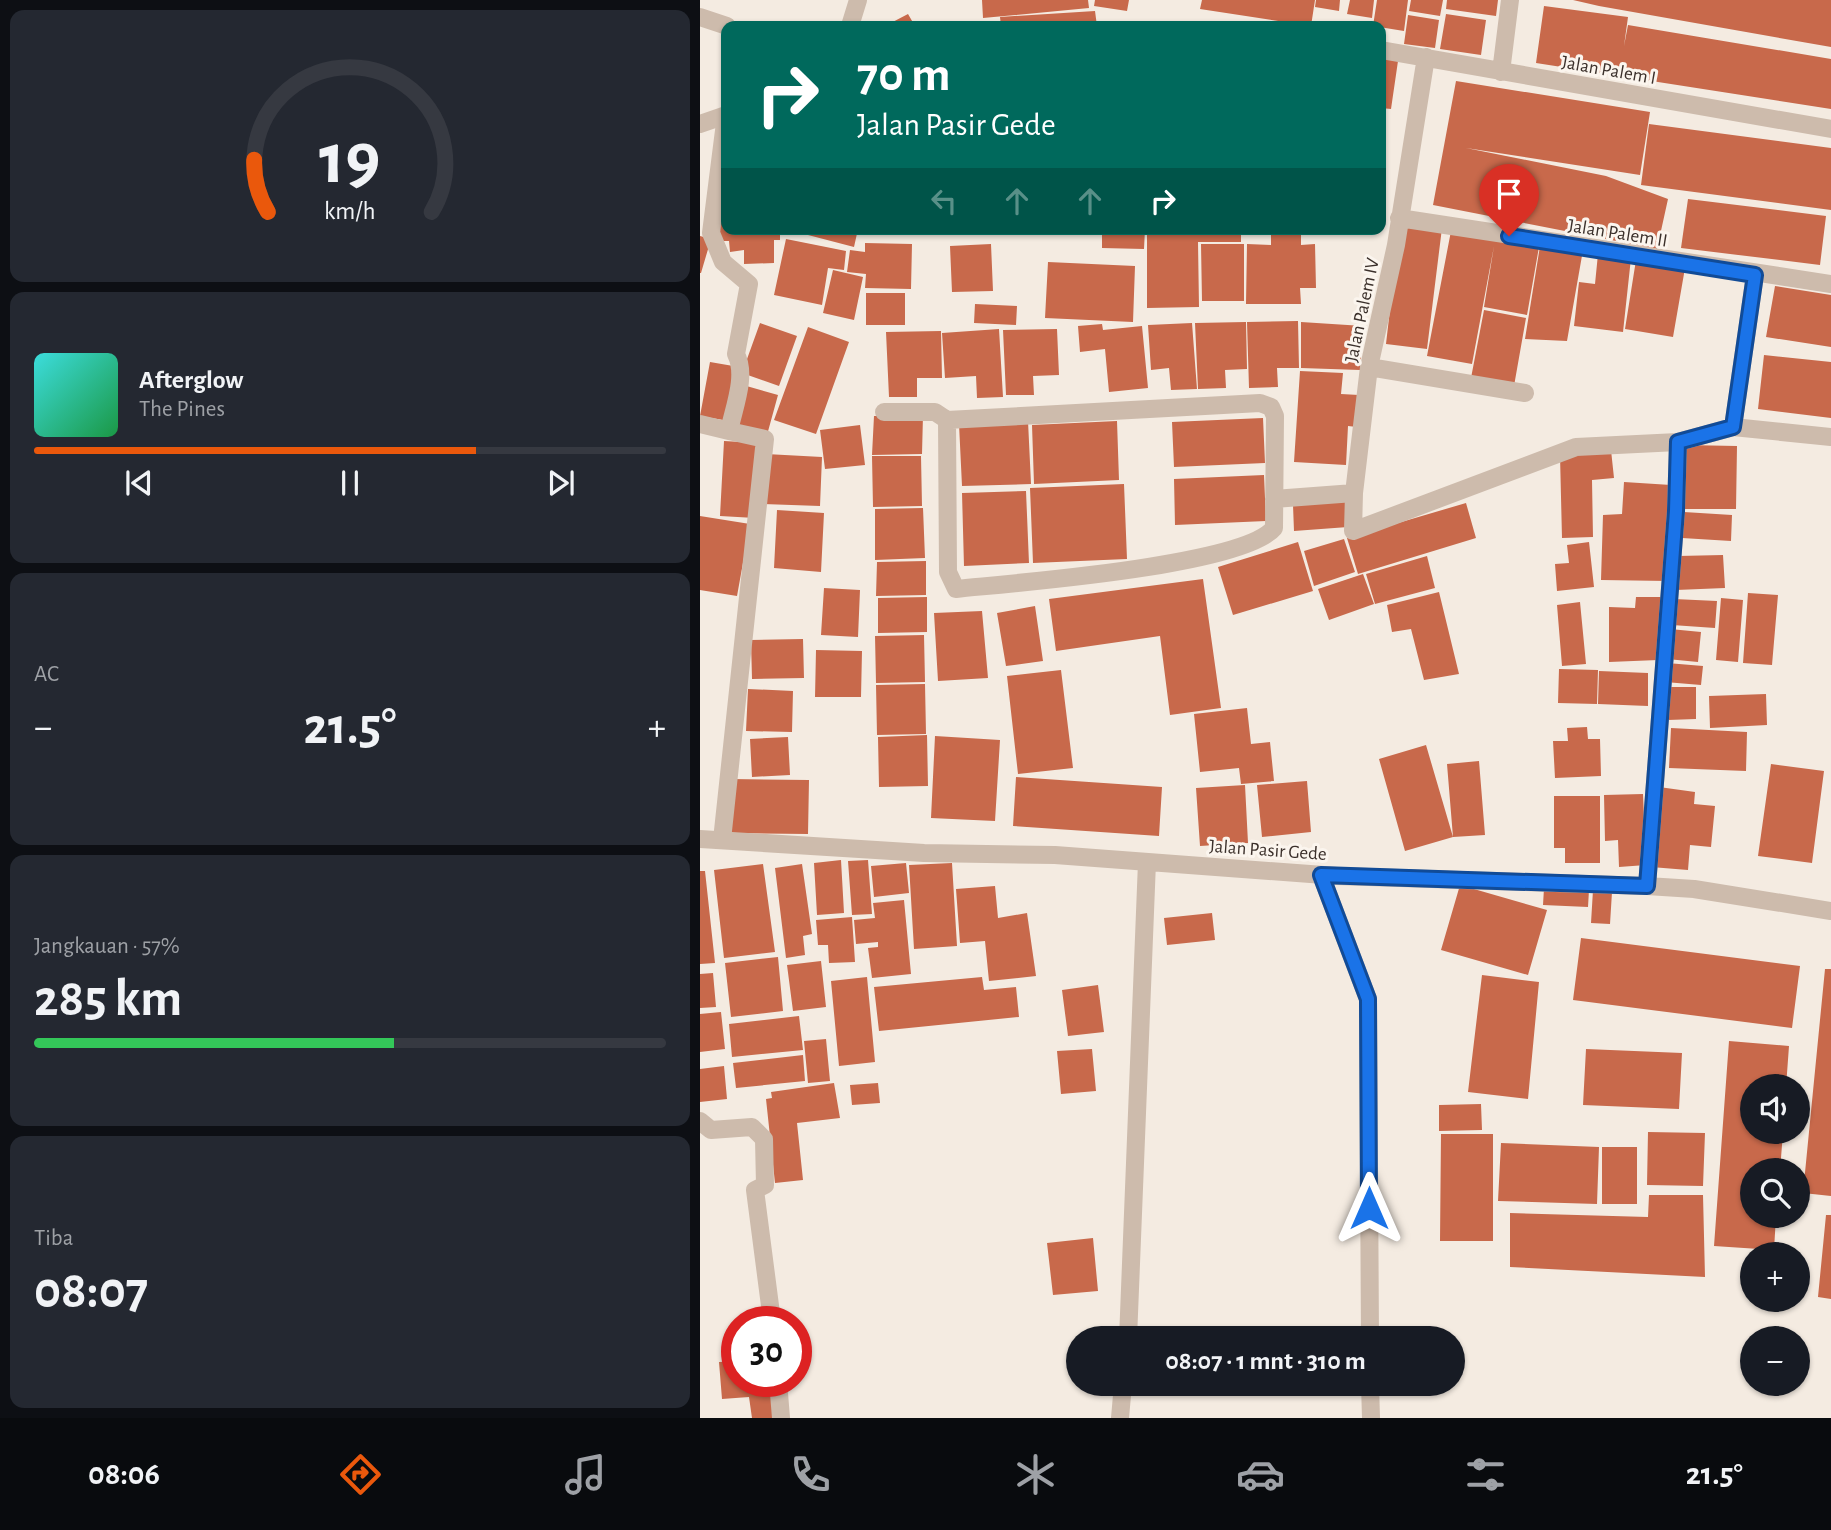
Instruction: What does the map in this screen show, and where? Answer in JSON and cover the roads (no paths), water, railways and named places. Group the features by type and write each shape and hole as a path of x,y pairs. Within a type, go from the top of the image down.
{"street":[{"path":"852,21 858,0"},
{"path":"1501,72 1510,0"},
{"path":"700,17 721,24"},
{"name":"Jalan Palem I","path":"1386,51 1831,129"},
{"name":"Jalan Palem IV","path":"1426,57 1399,218 1369,367 1354,493 1353,531 1576,447 1678,442"},
{"path":"700,124 721,117"},
{"path":"721,152 710,233 723,262 749,284 736,354 741,362 741,376 729,431"},
{"name":"Jalan Palem II","path":"1399,218 1755,275 1831,284"},
{"path":"1733,427 1755,275"},
{"path":"1369,367 1525,393"},
{"path":"884,412 935,412 947,420 1260,403 1270,407 1275,416 1274,528 1260,541 1104,574 956,589 948,572 947,420"},
{"path":"700,424 765,439 722,841"},
{"path":"1647,886 1676,511 1678,442 1733,427 1831,437"},
{"path":"1274,499 1354,493"},
{"name":"Jalan Pasir Gede","path":"700,839 925,853 1055,855 1321,875 1647,886 1694,889 1831,911"},
{"path":"1129,1326 1147,862"},
{"path":"1321,875 1368,999 1370,1326"},
{"path":"700,1121 711,1130 752,1127 764,1139 765,1185 755,1190 770,1306"},
{"path":"1119,1418 1122,1396"},
{"path":"1370,1396 1371,1418"},
{"path":"779,1397 781,1418"}]}
